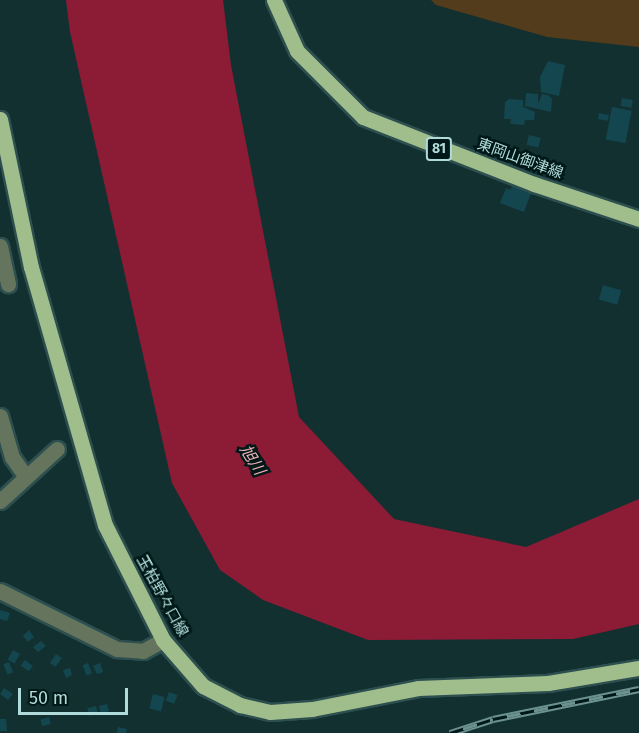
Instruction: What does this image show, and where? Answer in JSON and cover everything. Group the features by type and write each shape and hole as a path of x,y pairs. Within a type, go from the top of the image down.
{"main road":[{"name":"東岡山御津線","path":"274,0 297,51 363,117 512,176 639,219"},
{"name":"玉柏野々口線","path":"0,119 31,267 105,525 163,640 203,686 240,705 270,712 312,709 418,688 548,683 639,668"}],"street":[{"path":"0,246 8,284"},
{"path":"0,416 12,457 26,477"},
{"path":"0,501 57,449"},
{"path":"0,591 117,649 143,651 163,640"}],"shaded area":[{"path":"431,0 639,0 639,47 547,37 436,5"}],"water":[{"name":"旭川","path":"66,0 223,0 231,65 299,417 394,519 526,547 639,499 639,624 573,639 368,640 263,600 220,570 172,483 70,32"}],"building":[{"path":"548,61 565,65 559,96 541,92 540,77"},
{"path":"526,93 538,94 538,104 542,94 548,95 552,99 551,112 525,106"},
{"path":"622,98 633,100 631,108 621,106"},
{"path":"509,99 523,100 523,107 535,112 534,120 525,120 524,125 510,124 511,119 504,119 505,102"},
{"path":"612,107 632,111 625,143 606,139"},
{"path":"599,113 609,115 608,121 598,119"},
{"path":"529,135 541,138 538,148 527,145"},
{"path":"512,186 531,193 524,212 500,203 506,188 510,190"},
{"path":"603,285 621,290 617,305 599,299"},
{"path":"0,610 10,613 7,621 0,619"},
{"path":"29,630 34,637 28,642 23,636"},
{"path":"41,641 46,646 38,652 33,647"},
{"path":"13,650 20,654 14,664 8,660"},
{"path":"56,654 62,658 56,667 50,663"},
{"path":"25,660 33,666 29,672 21,666"},
{"path":"9,662 13,672 8,674 3,664"},
{"path":"88,663 92,673 87,675 82,665"},
{"path":"100,663 103,672 97,674 93,666"},
{"path":"70,668 72,675 66,678 63,670"},
{"path":"4,688 13,694 8,700 0,694"},
{"path":"43,689 48,694 41,701 36,697"},
{"path":"169,692 177,695 174,704 166,700"},
{"path":"153,694 165,697 161,711 149,709"},
{"path":"107,704 109,711 101,714 99,706"},
{"path":"96,706 98,714 89,716 87,708"},
{"path":"49,717 51,724 42,726 40,719"},
{"path":"0,719 6,719 7,731 0,731"},
{"path":"118,727 127,729 126,733 117,733"}],"railway":[{"path":"450,733 493,719 639,689"}]}
